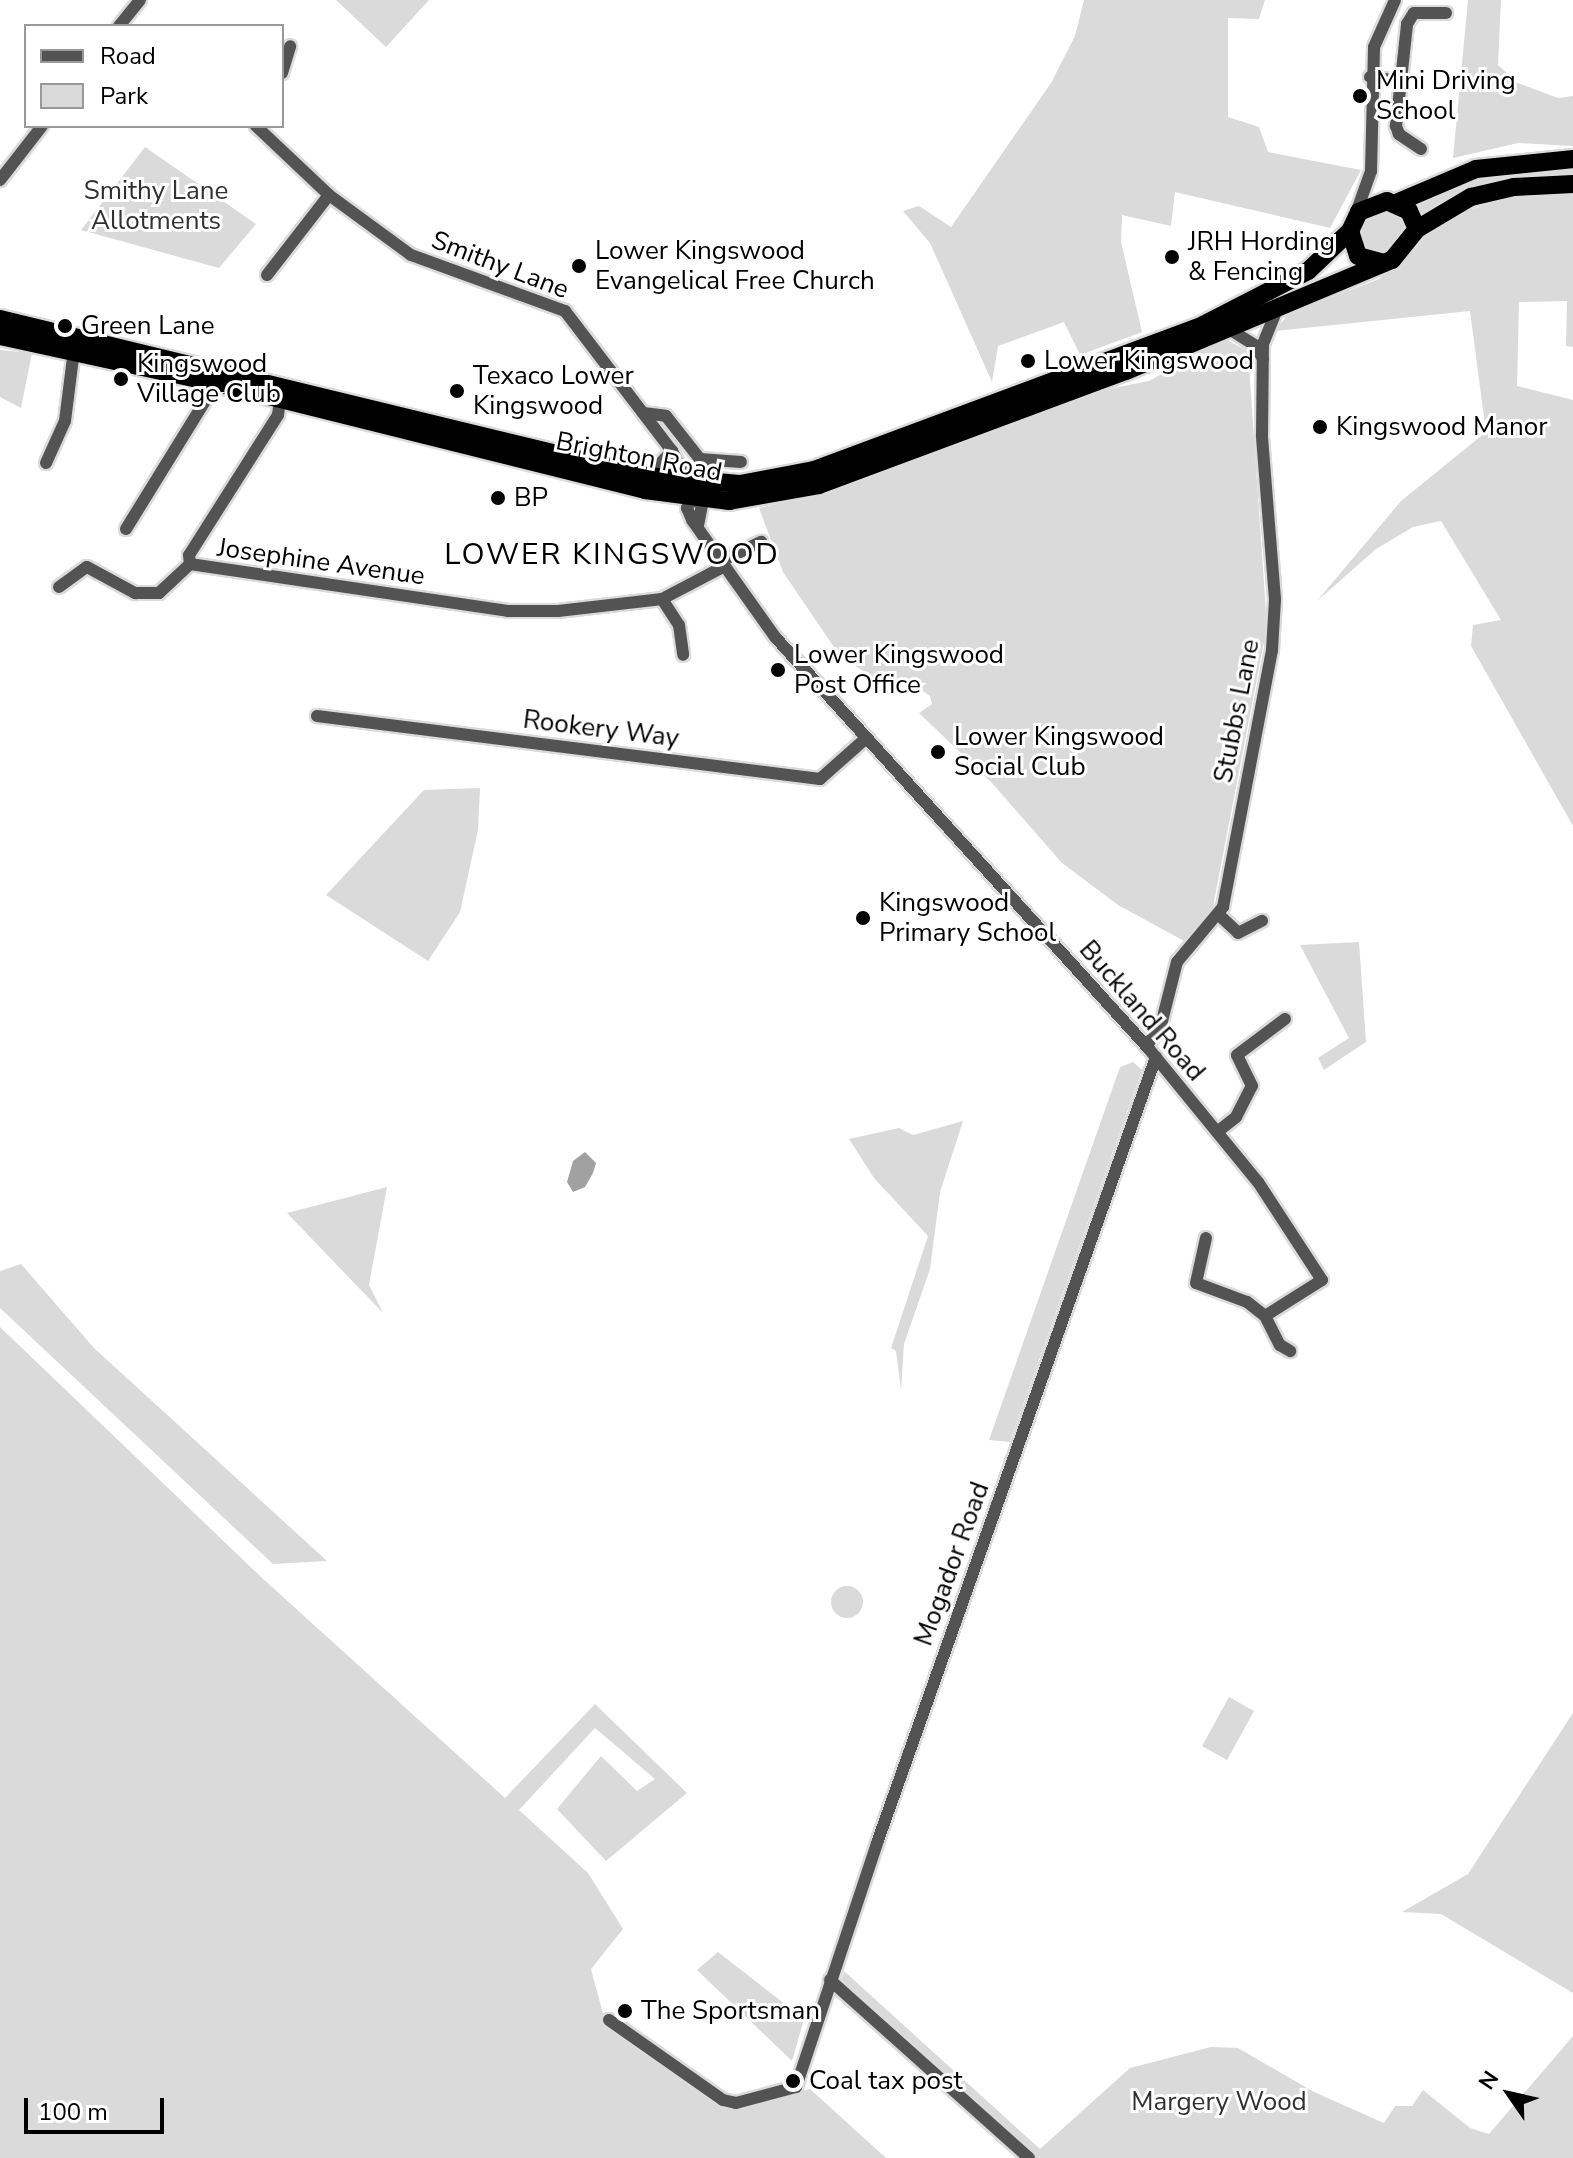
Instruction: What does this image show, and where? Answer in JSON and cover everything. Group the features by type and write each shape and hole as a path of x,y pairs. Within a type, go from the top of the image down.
{"highway":[{"path":"1573,159 1476,169 1359,212 1351,227 1358,256 1384,263 1401,254 1417,229 1471,197 1514,187 1573,184"},
{"path":"1391,202 1409,211 1417,229"},
{"name":"Brighton Road","path":"0,319 648,476 689,490 766,482 814,470 1203,325 1308,271 1351,227"},
{"name":"Brighton Road","path":"0,336 74,350 689,490 766,498 819,485 1276,311 1384,263"}],"street":[{"path":"121,24 140,0"},
{"path":"1351,227 1369,185 1370,77 1378,33 1395,0"},
{"path":"1421,149 1399,134 1396,126 1407,24 1414,13 1446,13"},
{"path":"284,66 290,46"},
{"path":"1370,77 1400,81"},
{"path":"0,180 40,128"},
{"name":"Smithy Lane","path":"258,128 329,195 411,255 565,311 672,451 689,490"},
{"path":"1369,185 1391,202"},
{"path":"267,275 329,195"},
{"name":"Stubbs Lane","path":"1219,915 1276,626 1262,436 1263,359 1267,326 1276,311"},
{"path":"1229,329 1256,346 1263,359"},
{"path":"46,463 65,421 74,350"},
{"path":"126,529 216,383"},
{"name":"Josephine Avenue","path":"280,399 278,415 189,555 190,564 508,611 558,611 662,599 761,542"},
{"path":"643,413 666,416 700,459 741,462"},
{"path":"648,476 672,451"},
{"name":"Buckland Road","path":"689,490 687,508 721,564 776,638 1156,1057 1258,1182 1322,1280 1265,1316"},
{"path":"59,587 87,567 135,593 159,593 190,564"},
{"path":"662,599 679,625 683,655"},
{"name":"Rookery Way","path":"317,716 820,779 865,739"},
{"path":"1146,1046 1160,1029 1177,962 1219,915 1238,933 1262,921"},
{"path":"1217,1132 1236,1117 1252,1086 1237,1055 1285,1019"},
{"name":"Mogador Road","path":"609,2020 723,2100 736,2103 796,2087 830,1980 1156,1057"},
{"path":"1206,1238 1196,1283 1247,1302 1265,1316 1280,1345 1290,1351"},
{"path":"830,1980 1029,2158"}],"green space":[{"path":"336,0 429,0 386,47"},
{"path":"1084,0 1265,0 1259,19 1228,18 1228,117 1259,127 1268,152 1361,170 1330,228 1175,192 1171,226 1122,215 1121,242 1142,332 1080,355 1064,322 998,346 992,382 930,243 903,211 919,206 951,227 1051,83 1075,36"},
{"path":"1468,0 1501,0 1498,65 1518,83 1558,98 1573,96 1573,146 1518,143 1453,158"},
{"name":"Smithy Lane Allotments","path":"145,147 256,224 219,268 81,230"},
{"path":"1573,164 1573,178 1467,193 1421,219 1411,203 1501,168"},
{"path":"1573,193 1573,347 1566,346 1567,301 1519,302 1517,386 1573,400 1573,826 1471,646 1473,625 1501,620 1441,521 1413,527 1376,549 1317,601 1401,501 1486,432 1470,311 1275,331 1288,314 1379,279 1444,221 1498,199"},
{"path":"1375,213 1405,213 1409,236 1380,258 1363,253 1358,229"},
{"path":"1225,339 1248,351 1267,626 1212,912 1186,942 1118,905 1062,863 992,783 919,713 932,704 930,696 907,680 896,690 884,686 838,653 783,572 759,508 814,495 1098,391 1149,381"},
{"path":"0,350 32,353 21,408 0,397"},
{"path":"480,788 478,830 460,912 428,961 326,895 424,790"},
{"path":"1359,942 1366,1042 1324,1070 1318,1058 1349,1038 1300,945"},
{"path":"1133,1062 1142,1070 1010,1442 989,1440 1120,1067"},
{"path":"963,1121 940,1192 930,1269 904,1344 901,1390 896,1351 891,1348 928,1236 874,1178 849,1139 899,1128 913,1135"},
{"path":"387,1187 369,1285 383,1313 287,1213"},
{"path":"21,1264 94,1348 327,1561 273,1564 0,1308 0,1271"},
{"path":"0,1327 261,1577 505,1798 595,1704 687,1793 606,1861 557,1809 601,1756 637,1791 655,1779 595,1728 519,1810 588,1873 623,1929 591,1969 606,2025 732,2108 810,2089 886,2158 0,2158"},
{"path":"847,1586 859,1590 863,1602 859,1614 847,1618 835,1614 831,1602 835,1590"},
{"path":"1229,1697 1254,1711 1227,1760 1202,1746"},
{"path":"1573,1713 1573,1993 1441,1914 1402,1912 1468,1874"},
{"path":"718,1952 804,2019 792,2061 697,1970"},
{"name":"Margery Wood","path":"844,1971 1040,2149 1130,2068 1211,2047 1238,2048 1314,2092 1384,2123 1395,2106 1412,2106 1423,2090 1470,2128 1489,2134 1573,2036 1573,2158 1026,2158 841,1980"}],"shaded area":[{"path":"585,1152 596,1163 593,1173 585,1187 573,1192 567,1182 573,1161"}],"place":[{"name":"Mini Driving School","path":"1360,96"},
{"name":"JRH Hording & Fencing","path":"1172,257"},
{"name":"Lower Kingswood Evangelical Free Church","path":"579,266"},
{"name":"Green Lane","path":"65,326"},
{"name":"Lower Kingswood","path":"1028,361"},
{"name":"Kingswood Village Club","path":"121,379"},
{"name":"Texaco Lower Kingswood","path":"457,391"},
{"name":"Kingswood Manor","path":"1320,427"},
{"name":"BP","path":"498,498"},
{"name":"Lower Kingswood Post Office","path":"778,670"},
{"name":"Lower Kingswood Social Club","path":"938,752"},
{"name":"Kingswood Primary School","path":"863,918"},
{"name":"The Sportsman","path":"625,2011"},
{"name":"Coal tax post","path":"793,2081"}],"district":[{"name":"LOWER KINGSWOOD","path":"612,555"}]}
